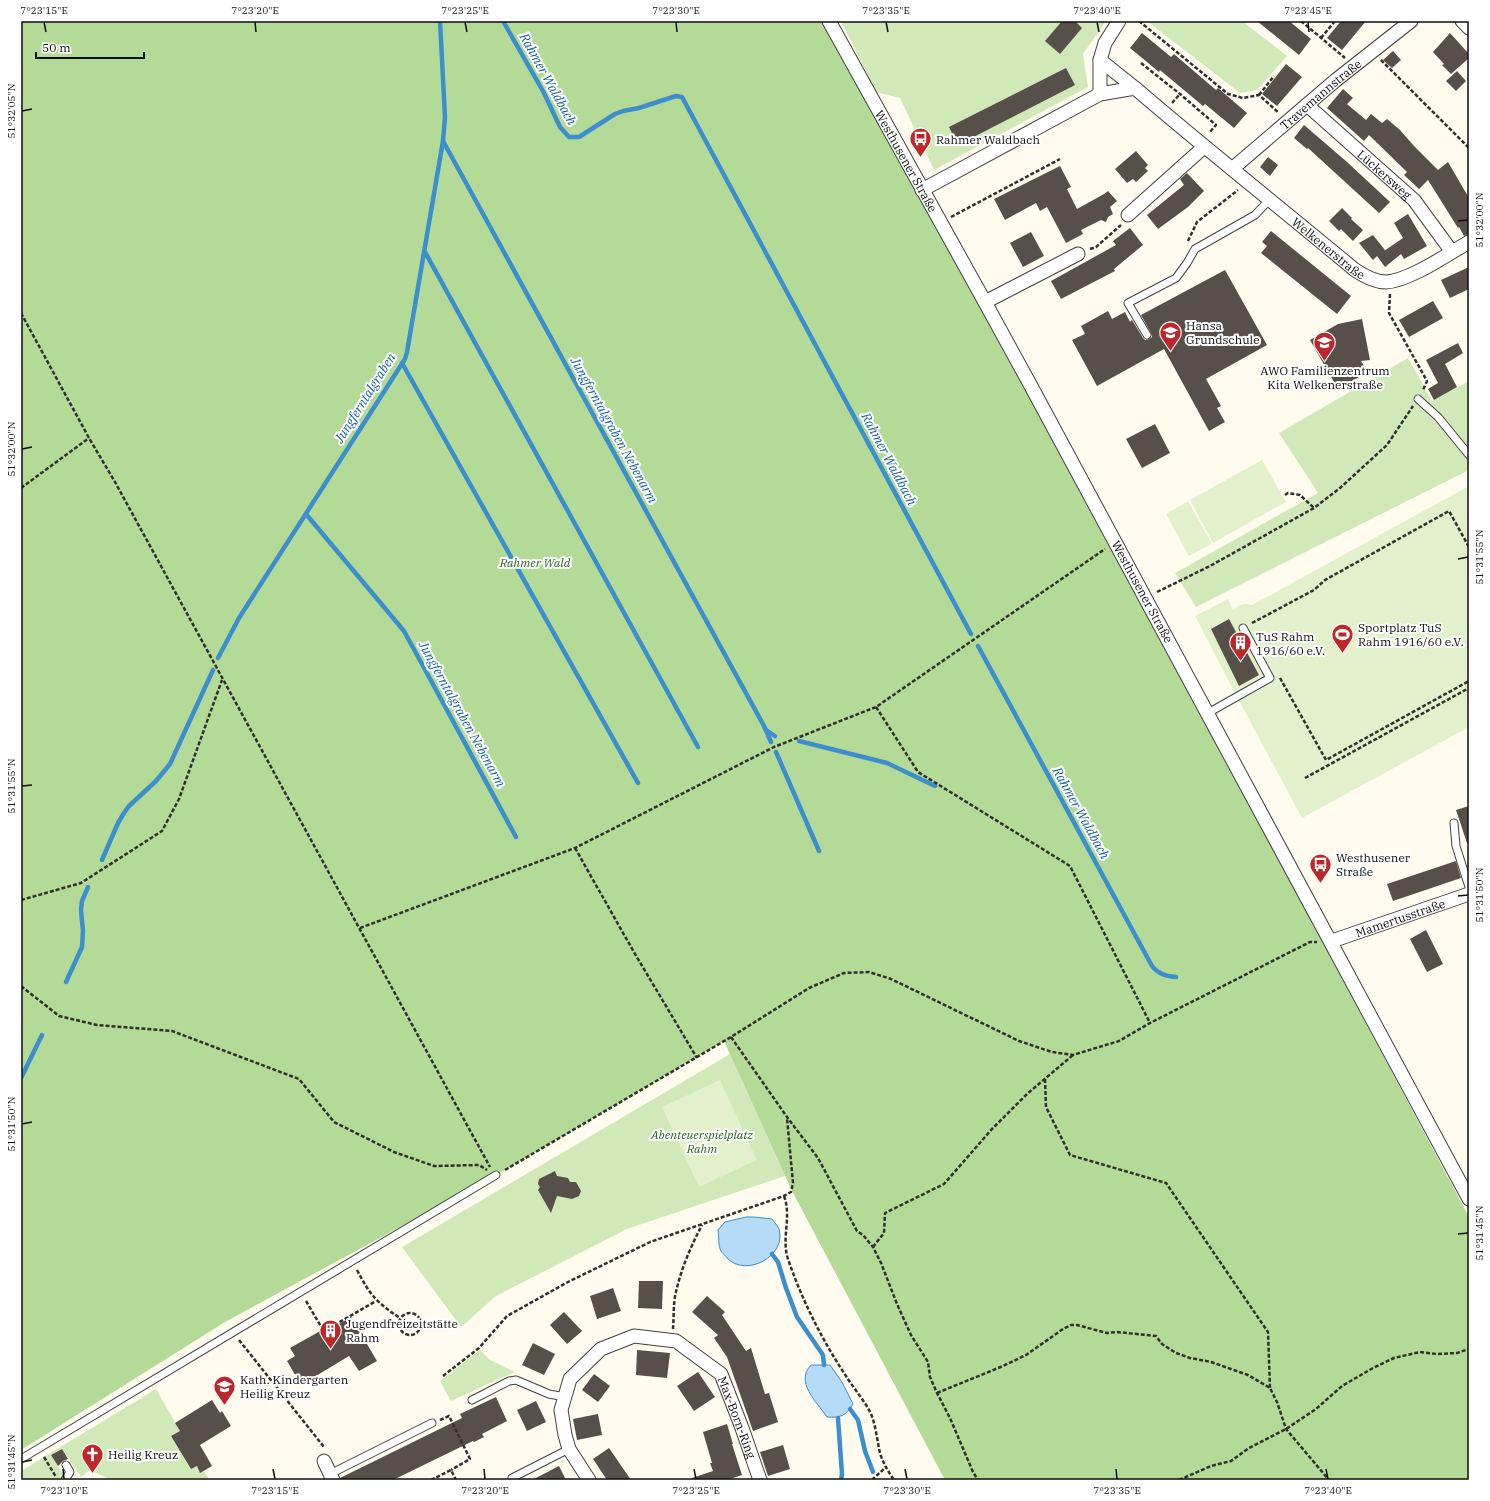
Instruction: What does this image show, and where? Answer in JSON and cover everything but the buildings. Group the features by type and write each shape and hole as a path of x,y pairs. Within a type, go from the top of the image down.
{"street":[{"name":"Westhusener Straße","path":"829,21 1116,542 1332,941 1469,1199"},
{"path":"1100,94 1100,60 1106,44 1119,21"},
{"name":"Travemannstraße","path":"1232,169 1354,65 1411,21"},
{"path":"1462,21 1469,28"},
{"name":"Welkenerstraße","path":"1100,60 1202,146 1355,270 1367,277 1376,280 1390,281 1410,276 1469,242"},
{"path":"922,190 1100,94 1135,88"},
{"name":"Lückersweg","path":"1307,105 1414,200 1452,252"},
{"path":"1128,215 1202,146"},
{"path":"985,302 1078,254"},
{"name":"Mamertusstraße","path":"1332,941 1469,894"},
{"name":"Max-Born-Ring","path":"589,1480 569,1449 565,1435 561,1410 570,1378 601,1349 634,1336 676,1341 721,1374 760,1480"},
{"path":"324,1461 331,1477"}],"lane":[{"path":"1147,336 1128,303 1176,278 1188,263 1195,249 1255,215 1269,200"},
{"path":"1418,399 1438,417 1469,455"},
{"path":"1208,713 1270,678 1243,628"},
{"path":"1454,823 1456,846 1469,887"},
{"path":"21,1459 496,1175"},
{"path":"472,1400 509,1381 516,1380 549,1394 565,1397"},
{"path":"331,1477 432,1423"},
{"path":"512,1478 569,1449"},
{"path":"65,1480 70,1472 66,1465"}],"path":[{"path":"1139,21 1228,94 1243,98 1259,95 1274,76"},
{"path":"1301,21 1354,65"},
{"path":"1321,38 1335,21"},
{"path":"1372,52 1469,148"},
{"path":"1142,63 1216,125 1202,146"},
{"path":"1259,95 1288,121"},
{"path":"940,223 1060,159"},
{"path":"1188,263 1185,247 1197,222 1248,182"},
{"path":"1078,254 1096,247 1124,222 1128,215"},
{"path":"1146,598 1210,566 1314,508 1340,488 1387,445 1418,399 1428,381 1389,313 1390,281"},
{"path":"21,313 484,1156 496,1175"},
{"path":"21,488 89,438"},
{"path":"1285,495 1288,493 1300,495 1314,508"},
{"path":"1243,628 1314,590 1325,580 1449,511 1469,547"},
{"path":"360,928 575,848 774,747 876,707 1116,542"},
{"path":"1270,678 1278,674 1329,765"},
{"path":"21,900 81,883 162,831 179,799 222,679"},
{"path":"1326,760 1469,681"},
{"path":"1305,778 1469,688"},
{"path":"876,707 918,772 1070,866 1150,1023"},
{"path":"575,848 635,954 697,1058"},
{"path":"873,1247 884,1233 885,1213 944,1184 992,1129 1027,1094 1073,1055 1119,1041 1150,1023 1310,942 1332,941"},
{"path":"496,1175 697,1058 809,988 844,972 869,972 891,979 1019,1041 1052,1052 1073,1055"},
{"path":"21,986 59,1016 97,1025 172,1031 299,1080 334,1122 394,1152 434,1166 479,1164 496,1175"},
{"path":"731,1037 787,1117 818,1158 857,1231 863,1235 873,1247 911,1335 928,1362 930,1377 978,1480"},
{"path":"1045,1079 1046,1107 1070,1155 1166,1183 1268,1332 1270,1388 1277,1402 1286,1429 1328,1480"},
{"path":"443,1376 479,1348 507,1316 568,1282 650,1242 784,1196 791,1192 794,1183 787,1117"},
{"path":"784,1196 788,1206 784,1246 789,1264 809,1311 822,1335 846,1376 871,1414 880,1453 894,1480"},
{"path":"672,1340 676,1293 679,1279 694,1239 702,1224"},
{"path":"352,1261 366,1287 376,1301 400,1318"},
{"path":"300,1292 322,1330 331,1324 332,1326 376,1301"},
{"path":"410,1312 417,1315 421,1321 420,1329 412,1335 405,1334 400,1329 400,1318 406,1313 410,1312"},
{"path":"937,1393 1004,1366 1026,1354 1071,1325 1077,1325 1107,1333 1117,1332 1156,1336 1162,1344 1176,1353 1190,1358 1211,1362 1248,1375 1270,1388"},
{"path":"232,1332 324,1448 324,1461"},
{"path":"1179,1480 1211,1466 1230,1461 1249,1448 1286,1429 1316,1409 1342,1386 1394,1358 1420,1352 1437,1354 1457,1353 1469,1349"},
{"path":"431,1480 470,1459 449,1416 445,1418"},
{"path":"38,1448 58,1480"},
{"path":"872,1480 886,1467"},
{"path":"451,1470 456,1480"}],"green space":[{"name":"Rahmer Wald","path":"21,21 824,21 1111,545 1469,1217 1469,1480 945,1480 791,1189 724,1041 496,1175 225,1322 21,1450"},
{"path":"841,21 1106,21 1083,54 1088,87 934,170 900,98 876,92"},
{"path":"1147,21 1242,21 1287,56 1257,90 1240,93"},
{"path":"1408,358 1432,401 1469,381 1469,470 1196,607 1175,573 1318,493 1279,433"},
{"path":"1262,460 1286,502 1213,543 1190,500"},
{"name":"Sportplatz TuS Rahm 1916/60 e.V.","path":"1469,486 1469,727 1302,818 1195,616 1228,599 1233,611 1241,605 1252,605"},
{"path":"1188,501 1212,544 1189,556 1166,514"},
{"name":"Abenteuerspielplatz Rahm","path":"730,1054 785,1176 627,1229 496,1296 461,1327 402,1247"},
{"path":"720,1080 757,1160 699,1187 662,1107"},
{"path":"480,1350 490,1360 515,1372 451,1401 440,1381"},
{"path":"156,1389 180,1431 171,1436 191,1469 197,1466 200,1472 204,1471 209,1480 111,1480 90,1470 81,1477 62,1449 51,1455 64,1476 61,1479 21,1480 21,1471"}],"water":[{"path":"746,1217 772,1219 779,1229 780,1239 777,1248 763,1261 754,1265 744,1266 735,1264 722,1252 719,1246 718,1230 725,1222"},
{"path":"811,1365 830,1365 842,1382 853,1404 845,1414 836,1417 827,1417 813,1398 806,1385 805,1378"}],"waterway":[{"name":"Jungferntalgraben","path":"218,658 239,618 405,359 443,141 445,117 440,21"},
{"name":"Rahmer Waldbach","path":"503,21 544,93 560,127 569,137 579,137 615,114 623,111 639,108 676,96 682,97 971,634"},
{"name":"Jungferntalgraben Nebenarm","path":"443,141 764,726 771,742"},
{"name":"Jungferntalgraben Nebenarm","path":"425,252 698,747"},
{"name":"Jungferntalgraben Nebenarm","path":"402,363 638,783"},
{"name":"Jungferntalgraben Nebenarm","path":"306,514 404,631 516,837"},
{"name":"Rahmer Waldbach","path":"978,646 1152,966 1162,974 1176,977"},
{"name":"Jungferntalgraben","path":"102,860 124,813 129,806 156,781 170,764 213,670"},
{"name":"Jungferntalgraben Nebenarm","path":"766,730 775,736"},
{"name":"Jungferntalgraben Nebenarm","path":"799,741 887,763 935,786"},
{"name":"Jungferntalgraben Nebenarm","path":"776,752 819,851"},
{"name":"Jungferntalgraben","path":"66,982 82,947 83,931 81,910 82,901 88,887"},
{"name":"Jungferntalgraben","path":"21,1078 42,1035"},
{"path":"772,1254 778,1262 797,1317 823,1355 824,1365"},
{"path":"850,1409 858,1420 865,1451 873,1472"},
{"path":"838,1418 842,1474 841,1480"}],"place":[{"name":"Rahmer Waldbach","path":"921,158"},
{"name":"Hansa Grundschule","path":"1171,352"},
{"name":"AWO Familienzentrum Kita Welkenerstraße","path":"1325,362"},
{"name":"Sportplatz TuS Rahm 1916/60 e.V.","path":"1342,654"},
{"name":"TuS Rahm 1916/60 e.V.","path":"1240,662"},
{"name":"Westhusener Straße","path":"1320,884"},
{"name":"Jugendfreizeitstätte Rahm","path":"331,1350"},
{"name":"Kath. Kindergarten Heilig Kreuz","path":"225,1406"},
{"name":"Heilig Kreuz","path":"92,1474"}]}
